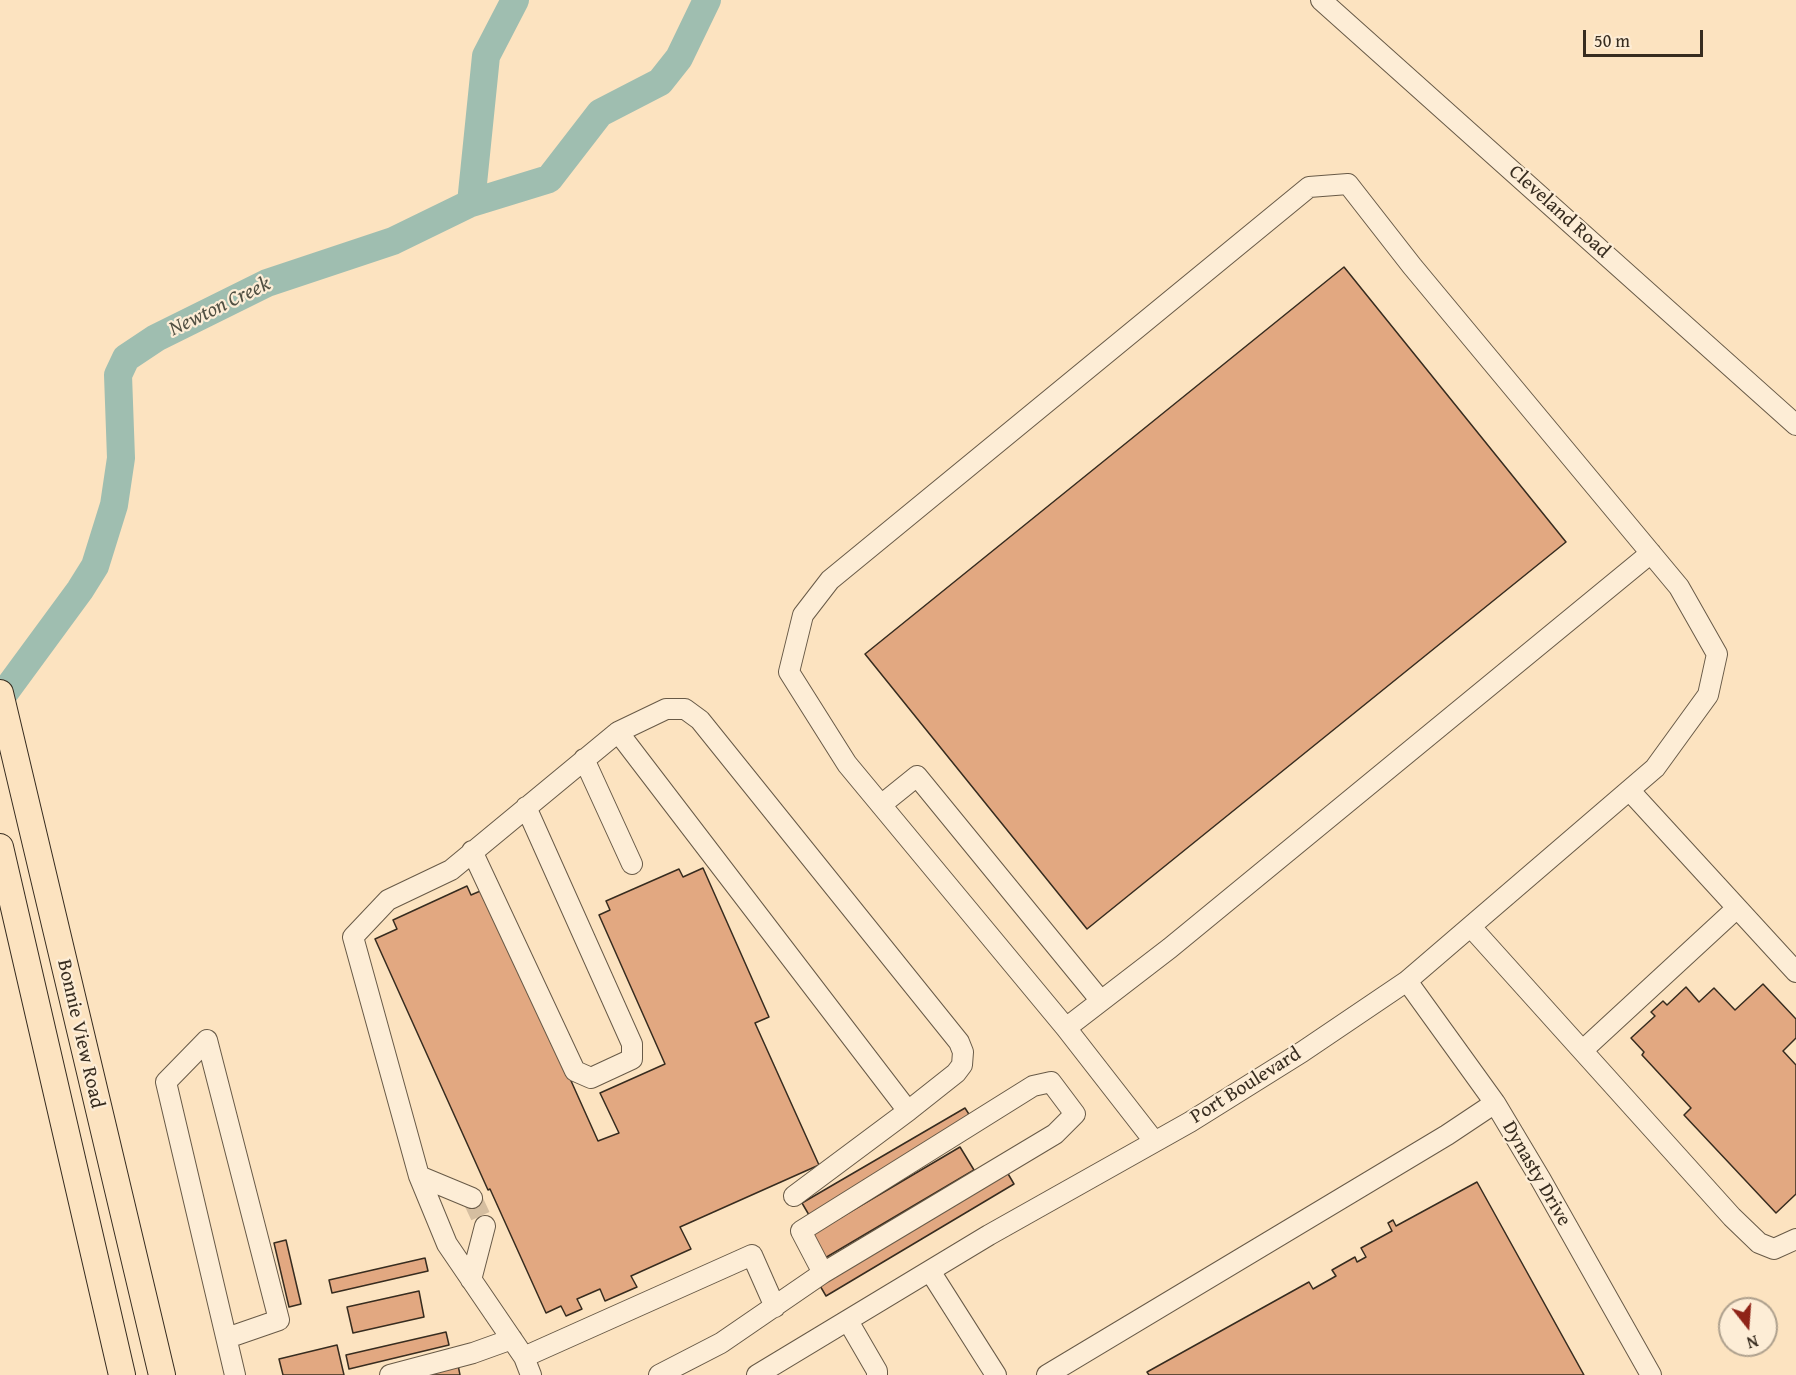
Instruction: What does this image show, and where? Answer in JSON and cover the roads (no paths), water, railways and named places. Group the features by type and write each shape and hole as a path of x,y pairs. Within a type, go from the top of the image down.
{"main road":[{"name":"Bonnie View Road","path":"0,693 162,1375"},
{"name":"Bonnie View Road","path":"0,847 123,1375"}],"street":[{"name":"Cleveland Road","path":"1321,0 1796,425"},
{"name":"Port Boulevard","path":"757,1375 930,1271 1190,1122 1302,1052 1407,981 1655,768 1708,695 1717,654 1679,587 1412,266 1348,184 1309,187 830,580 803,615 789,672 848,764 881,805"},
{"path":"1066,1028 1179,940 1650,553"},
{"path":"775,1307 752,1255 528,1366 447,1244 419,1176 353,937 388,900 451,870 618,732 666,709 685,709 700,720 959,1042 963,1052 962,1065 956,1074 794,1196"},
{"path":"618,732 908,1111"},
{"path":"584,759 633,864"},
{"path":"1101,1001 917,776 881,805 1066,1028 1154,1141"},
{"path":"1630,790 1796,972"},
{"path":"472,851 575,1071 591,1078 632,1059 632,1044 526,807"},
{"path":"1583,1050 1737,908"},
{"path":"1471,927 1732,1217 1759,1244 1774,1250 1796,1239"},
{"name":"Dynasty Drive","path":"1407,981 1495,1103 1651,1375"},
{"path":"227,1338 279,1320 207,1040 166,1082 227,1338 236,1375"},
{"path":"659,1375 721,1343 823,1273 1055,1134 1075,1114 1051,1082 1032,1086 801,1231 823,1273"},
{"path":"1047,1375 1447,1135 1495,1103"},
{"path":"419,1176 472,1198"},
{"path":"471,1280 485,1226"},
{"path":"930,1271 996,1375"},
{"path":"848,1321 877,1371 877,1375"},
{"path":"390,1375 473,1353 512,1339"}],"waterway":[{"name":"Newton Creek","path":"0,699 95,566 114,505 121,458 118,375 126,358 156,338 267,283 393,241 471,203 486,56 515,0"},
{"path":"471,203 549,179 600,113 660,82 679,58 707,0"}],"tunnel":[{"path":"472,1198 485,1226"}]}
